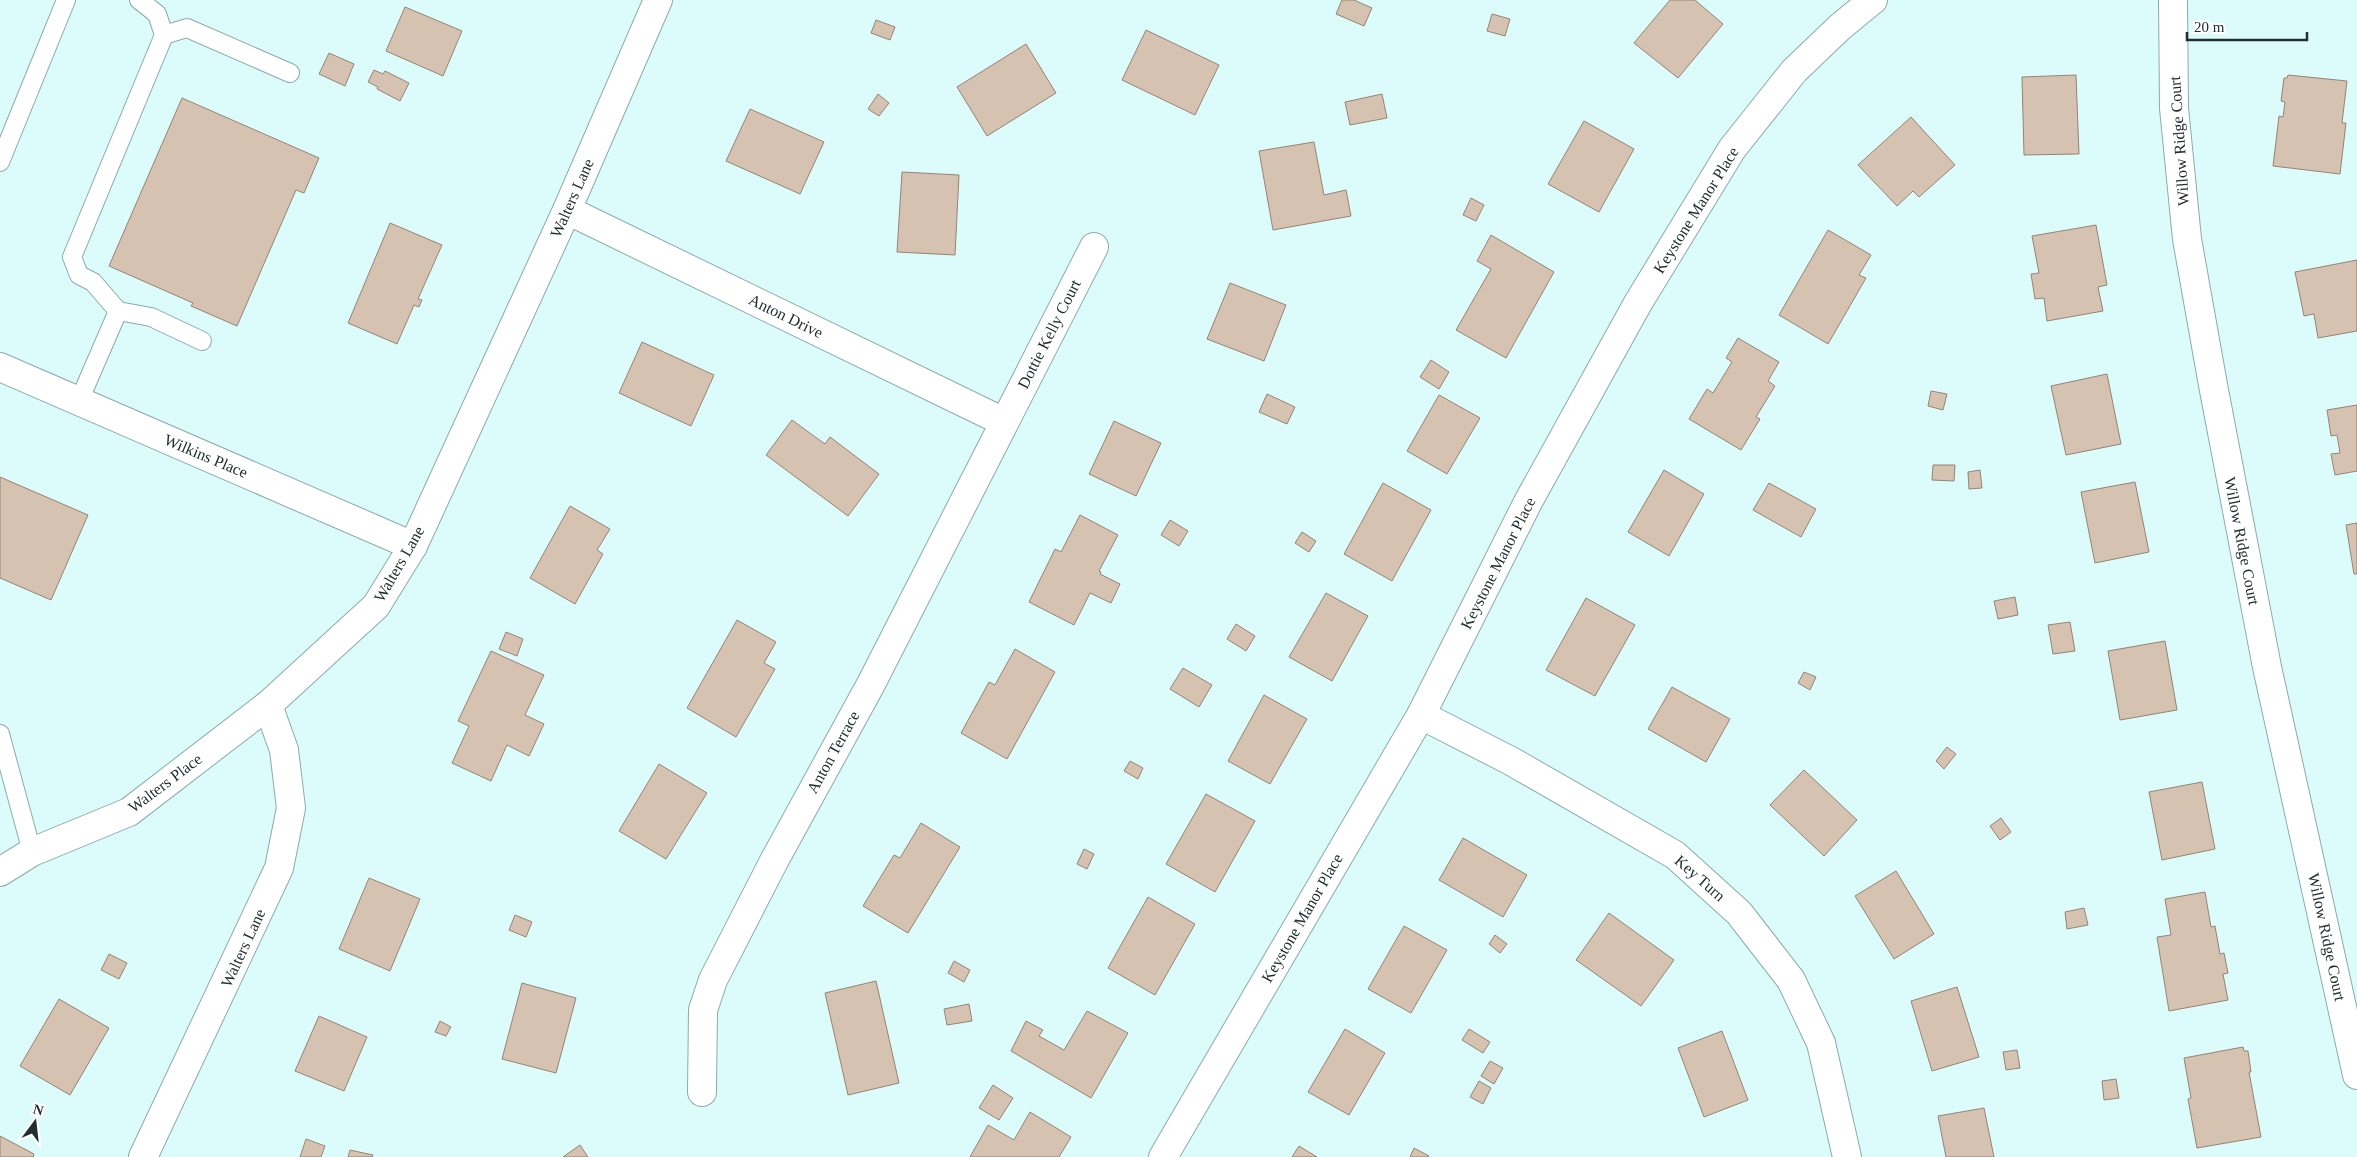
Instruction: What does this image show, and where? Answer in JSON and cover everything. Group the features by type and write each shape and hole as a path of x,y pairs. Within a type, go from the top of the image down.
{"street":[{"name":"Walters Lane","path":"143,1157 279,868 291,808 284,750 268,705 376,606 413,546 567,210 658,0"},
{"name":"Keystone Manor Place","path":"1163,1157 1421,715 1528,502 1638,303 1732,149 1794,71 1840,26 1873,0"},
{"name":"Willow Ridge Court","path":"2172,0 2174,108 2187,239 2267,668 2357,1075"},
{"name":"Anton Drive","path":"567,210 1004,422"},
{"name":"Dottie Kelly Court","path":"1004,422 1094,247"},
{"name":"Wilkins Place","path":"0,367 413,546"},
{"name":"Anton Terrace","path":"702,1092 703,1010 713,980 774,860 871,684 1004,422"},
{"name":"Walters Place","path":"0,872 32,852 130,812 268,705"},
{"name":"Key Turn","path":"1421,715 1511,761 1675,855 1739,913 1791,980 1821,1043 1847,1157"}],"lane":[{"path":"0,162 66,0"},
{"path":"139,0 157,14 164,35 72,257 79,275 94,282 118,311 150,317 202,341"},
{"path":"164,35 187,28 290,73"},
{"path":"79,401 118,311"},
{"path":"0,734 32,852"}],"building":[{"path":"1342,0 1354,0 1372,8 1364,26 1336,14"},
{"path":"1670,0 1695,0 1723,24 1678,78 1634,43"},
{"path":"405,7 462,31 443,76 386,51"},
{"path":"1492,14 1510,19 1505,36 1487,31"},
{"path":"876,20 895,27 890,40 871,33"},
{"path":"1146,30 1219,65 1195,115 1122,80"},
{"path":"1026,44 1056,93 987,136 957,87"},
{"path":"329,53 354,64 345,86 319,74"},
{"path":"374,70 383,74 385,71 409,83 400,101 368,82"},
{"path":"2076,75 2079,154 2024,155 2022,77"},
{"path":"2288,75 2347,81 2342,123 2346,123 2340,174 2273,166 2279,116 2283,117 2285,102 2281,101 2284,78 2287,78"},
{"path":"878,94 889,103 879,116 868,109"},
{"path":"1382,94 1387,118 1350,125 1345,102"},
{"path":"182,98 319,158 304,193 296,190 237,326 191,306 193,303 109,266"},
{"path":"750,109 824,142 800,194 726,161"},
{"path":"1911,117 1955,165 1919,197 1913,191 1897,206 1858,165"},
{"path":"1584,121 1634,149 1599,212 1548,184"},
{"path":"1314,142 1324,195 1346,190 1351,216 1273,230 1259,151"},
{"path":"902,172 959,175 955,255 897,252"},
{"path":"1471,198 1484,205 1476,221 1463,215"},
{"path":"390,223 442,245 418,299 422,300 419,307 414,305 397,344 348,323"},
{"path":"2096,225 2107,285 2098,287 2103,311 2047,321 2044,298 2035,299 2031,274 2039,273 2032,236"},
{"path":"1828,230 1871,255 1859,275 1866,278 1828,344 1779,315"},
{"path":"1491,235 1554,272 1506,358 1456,330 1491,269 1477,261"},
{"path":"2357,260 2357,331 2318,338 2314,314 2304,316 2295,272"},
{"path":"1230,283 1286,305 1264,361 1207,339"},
{"path":"1738,338 1779,362 1768,381 1775,386 1756,417 1760,419 1741,450 1689,419 1707,389 1713,393 1732,362 1726,358"},
{"path":"642,342 714,375 691,426 619,393"},
{"path":"1431,360 1449,372 1439,389 1420,377"},
{"path":"2107,374 2121,444 2066,455 2051,386"},
{"path":"1931,391 1947,394 1943,410 1928,406"},
{"path":"1267,394 1295,407 1287,424 1259,412"},
{"path":"1439,395 1480,418 1447,474 1407,451"},
{"path":"2357,405 2357,471 2335,475 2331,454 2340,453 2337,435 2331,436 2327,410"},
{"path":"792,420 825,444 830,437 879,474 848,516 766,455"},
{"path":"1114,421 1161,443 1136,496 1089,474"},
{"path":"1933,465 1955,465 1954,481 1932,480"},
{"path":"1664,470 1704,494 1669,556 1628,532"},
{"path":"1980,470 1982,488 1969,489 1968,472"},
{"path":"0,477 88,515 51,600 0,578"},
{"path":"2135,482 2149,552 2095,563 2081,492"},
{"path":"1383,483 1431,510 1392,581 1344,554"},
{"path":"1769,483 1816,509 1801,537 1753,510"},
{"path":"570,506 610,529 597,550 603,554 575,604 530,578"},
{"path":"1080,515 1118,535 1099,571 1101,572 1100,574 1120,584 1111,603 1090,593 1074,625 1029,602 1055,549 1061,552"},
{"path":"1170,520 1188,531 1179,546 1161,535"},
{"path":"2357,523 2357,574 2354,574 2346,525"},
{"path":"1302,532 1316,541 1309,552 1295,543"},
{"path":"1326,593 1368,616 1332,681 1289,657"},
{"path":"2015,597 2018,615 1998,619 1994,601"},
{"path":"1586,598 1635,625 1595,696 1546,670"},
{"path":"737,620 776,642 764,663 775,669 736,737 687,708"},
{"path":"2070,622 2075,651 2053,654 2048,625"},
{"path":"1236,624 1255,636 1246,651 1227,639"},
{"path":"506,632 523,639 517,656 499,649"},
{"path":"2165,641 2177,710 2120,720 2108,651"},
{"path":"1015,649 1055,672 1007,759 961,733 989,682 995,685"},
{"path":"491,651 544,675 525,715 544,724 529,756 507,745 491,781 452,763 469,726 458,721"},
{"path":"1183,668 1212,685 1199,707 1170,689"},
{"path":"1804,672 1816,677 1810,690 1798,683"},
{"path":"1672,687 1730,719 1706,762 1648,729"},
{"path":"1264,695 1307,719 1270,784 1228,761"},
{"path":"1947,747 1956,754 1944,769 1936,761"},
{"path":"1130,761 1143,768 1138,779 1124,771"},
{"path":"659,764 707,793 666,859 619,831"},
{"path":"1804,770 1857,820 1824,856 1770,805"},
{"path":"2202,782 2215,849 2162,860 2149,792"},
{"path":"1206,794 1255,821 1215,892 1166,864"},
{"path":"2001,818 2011,832 2000,840 1990,826"},
{"path":"921,823 960,847 908,933 863,906 894,855 900,858"},
{"path":"1463,838 1527,875 1503,917 1439,880"},
{"path":"1084,849 1094,854 1087,869 1077,864"},
{"path":"1896,871 1934,934 1894,959 1855,896"},
{"path":"369,878 420,899 390,971 339,949"},
{"path":"2205,892 2211,927 2215,926 2220,954 2224,953 2228,973 2223,974 2228,1000 2169,1011 2157,937 2171,935 2165,899"},
{"path":"1148,897 1195,924 1155,995 1108,968"},
{"path":"2084,908 2088,925 2067,929 2065,912"},
{"path":"1609,913 1674,960 1641,1006 1576,960"},
{"path":"515,915 532,922 526,937 509,930"},
{"path":"1404,926 1447,950 1411,1013 1368,989"},
{"path":"1495,935 1507,944 1500,953 1489,944"},
{"path":"109,954 127,963 119,979 101,970"},
{"path":"954,961 970,970 964,982 948,973"},
{"path":"876,981 899,1083 848,1095 825,993"},
{"path":"522,983 576,998 556,1073 502,1059"},
{"path":"1957,987 1979,1057 1932,1071 1911,1001"},
{"path":"59,999 109,1028 70,1095 20,1066"},
{"path":"969,1004 972,1021 947,1025 944,1009"},
{"path":"1087,1011 1128,1033 1091,1098 1011,1051 1026,1021 1043,1030 1039,1036 1064,1050"},
{"path":"319,1016 367,1037 344,1091 295,1071"},
{"path":"440,1021 451,1027 446,1036 435,1032"},
{"path":"1345,1029 1385,1053 1349,1115 1308,1092"},
{"path":"1469,1029 1490,1042 1483,1053 1462,1040"},
{"path":"1722,1031 1748,1100 1704,1117 1678,1048"},
{"path":"2243,1047 2244,1051 2248,1051 2251,1072 2249,1072 2261,1137 2197,1148 2188,1099 2191,1098 2184,1058"},
{"path":"2017,1050 2020,1068 2006,1070 2003,1052"},
{"path":"1490,1061 1503,1068 1494,1084 1481,1076"},
{"path":"2116,1079 2119,1098 2104,1100 2102,1081"},
{"path":"1479,1081 1491,1088 1483,1104 1470,1097"},
{"path":"993,1085 1013,1098 999,1120 979,1108"},
{"path":"1984,1108 1994,1157 1946,1157 1938,1116"},
{"path":"1030,1112 1071,1137 1059,1157 970,1157 988,1125 1014,1140"},
{"path":"0,1136 34,1154 33,1157 0,1157"},
{"path":"306,1139 325,1146 321,1157 300,1157"},
{"path":"580,1145 588,1157 563,1157"},
{"path":"1299,1146 1317,1157 1292,1157"},
{"path":"1414,1148 1429,1156 1410,1157"},
{"path":"350,1150 373,1155 372,1157 348,1157"}]}
